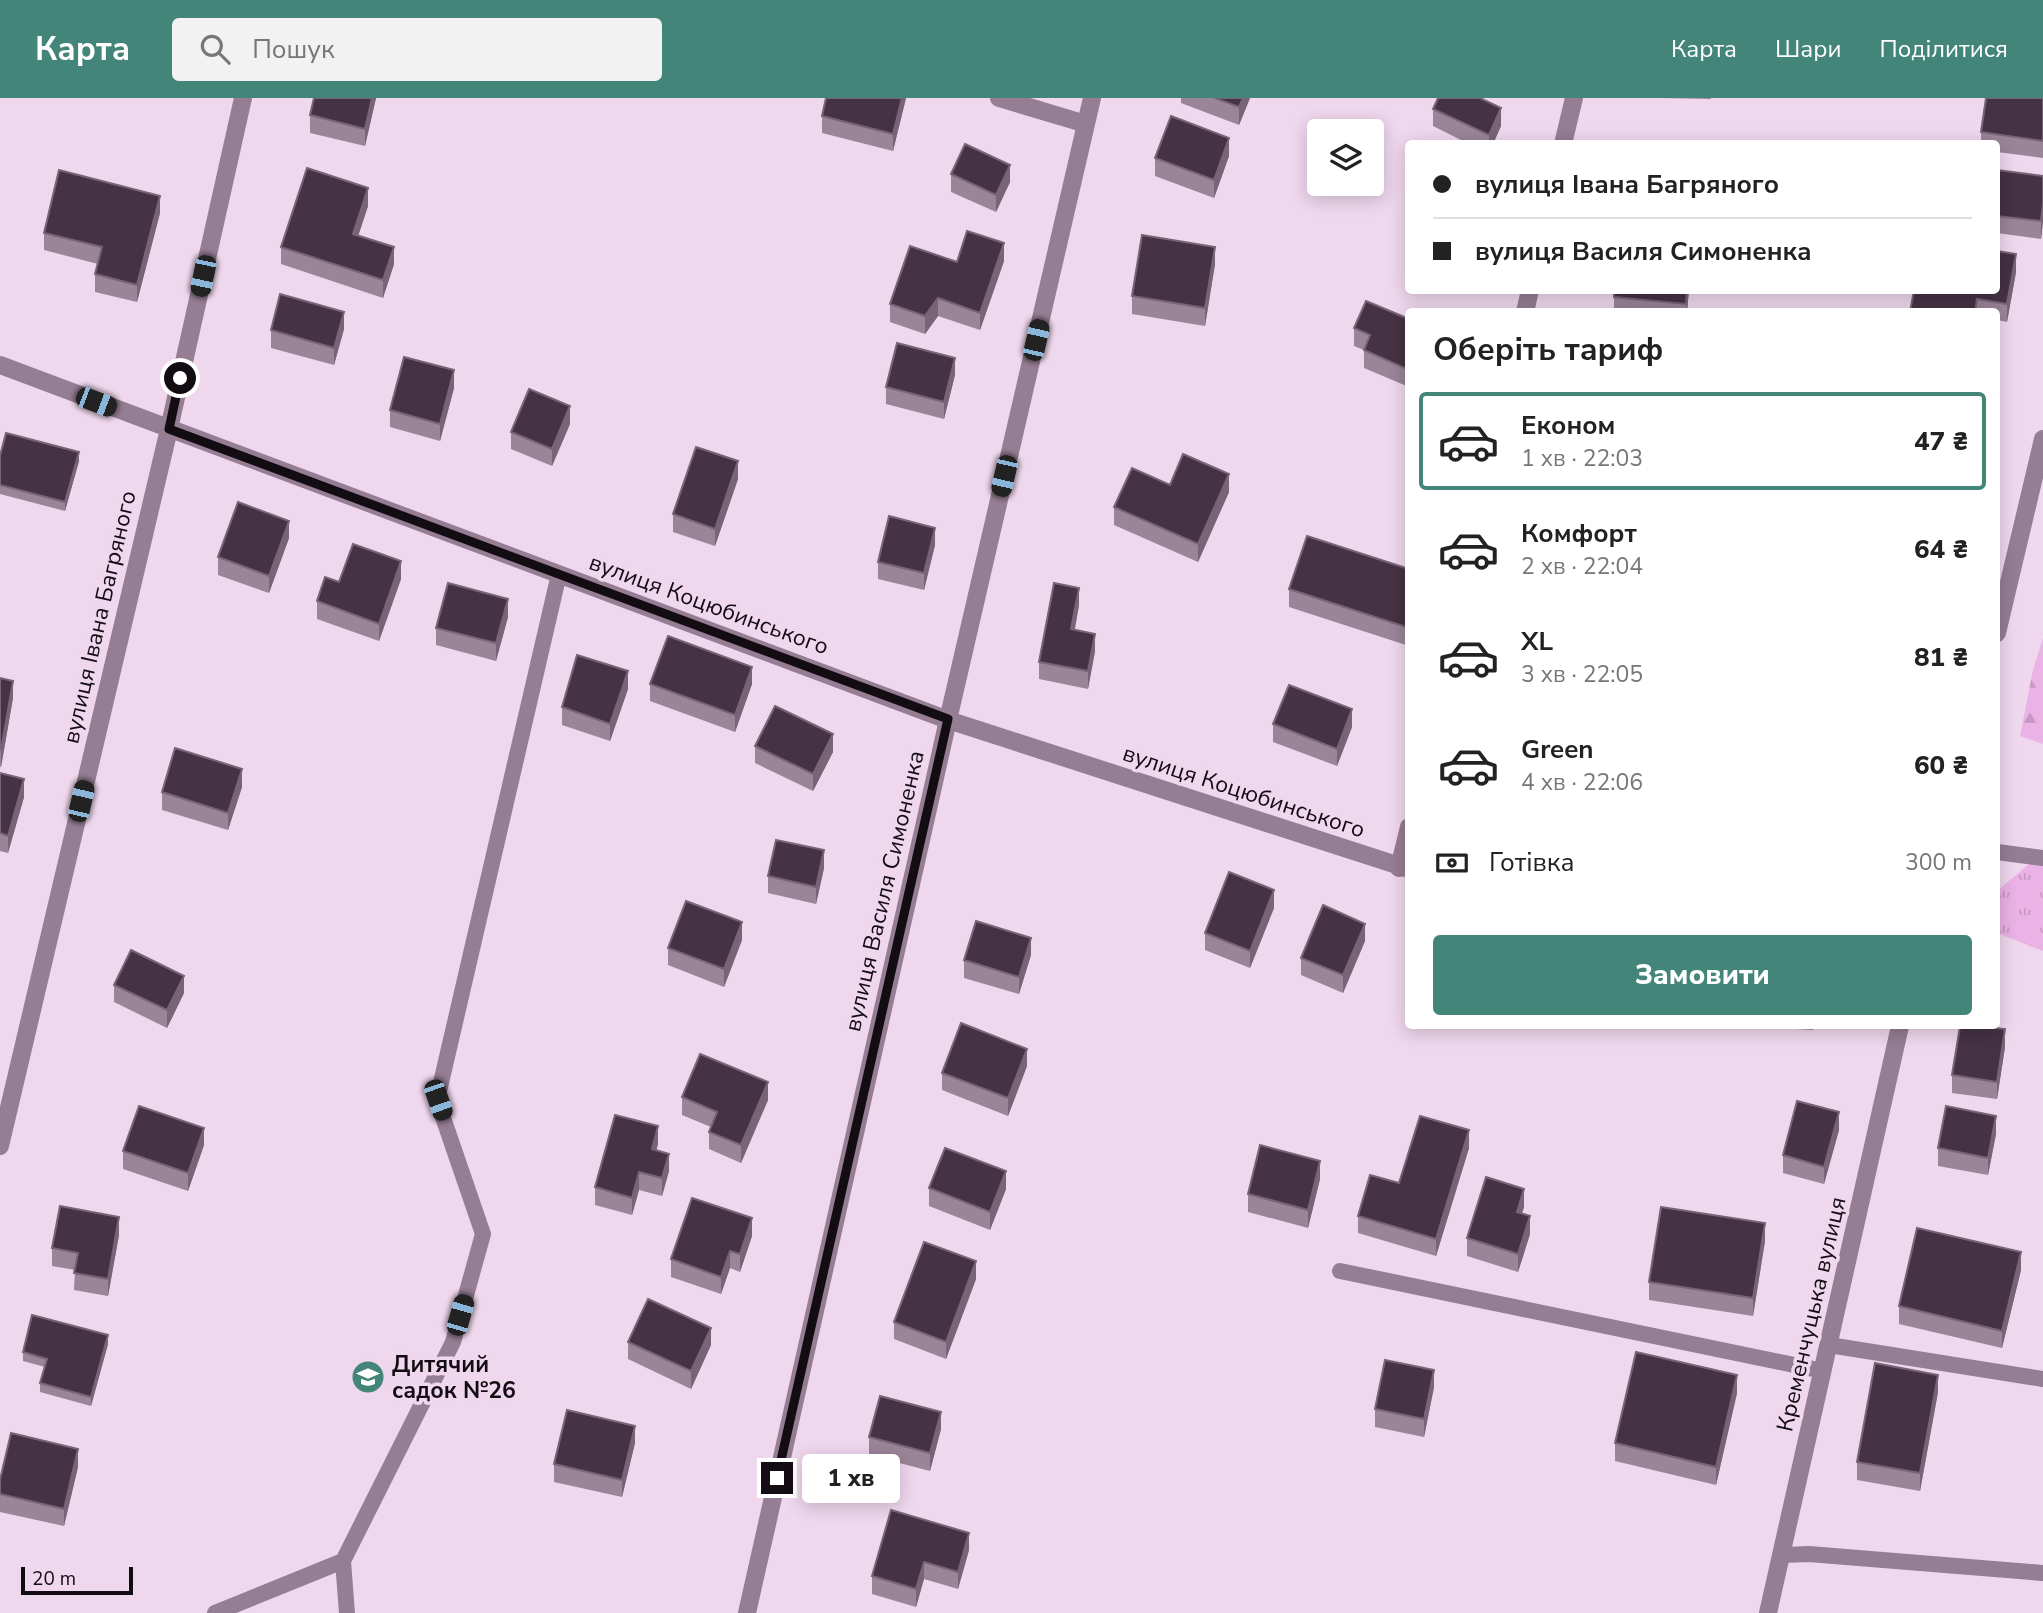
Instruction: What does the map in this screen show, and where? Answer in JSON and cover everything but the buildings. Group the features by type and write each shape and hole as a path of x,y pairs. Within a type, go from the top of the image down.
{"street":[{"name":"вулиця Івана Багряного","path":"0,1146 169,429 243,98"},
{"path":"999,98 1086,124"},
{"name":"вулиця Василя Симоненка","path":"747,1613 948,719 1092,98"},
{"path":"1564,140 1574,98"},
{"name":"вулиця Коцюбинського","path":"0,365 948,719 1404,869"},
{"path":"2000,620 2043,439"},
{"name":"Кременчуцька вулиця","path":"1768,1613 1899,1029"}],"lane":[{"path":"347,1613 343,1561 453,1342 483,1234 438,1100 559,574"},
{"path":"2000,852 2043,859"},
{"path":"1340,1271 1823,1371"},
{"path":"1829,1345 2043,1379"},
{"path":"1783,1555 1809,1554 2043,1573"},
{"path":"215,1613 343,1561"}],"green space":[{"path":"2043,638 2043,744 2020,736 2033,670"},
{"path":"2036,858 2043,858 2043,951 2000,934 2000,888"}],"place":[{"name":"Дитячий садок №26","path":"368,1377"}],"route":[{"path":"180,378 169,429 948,719 777,1478"}]}
